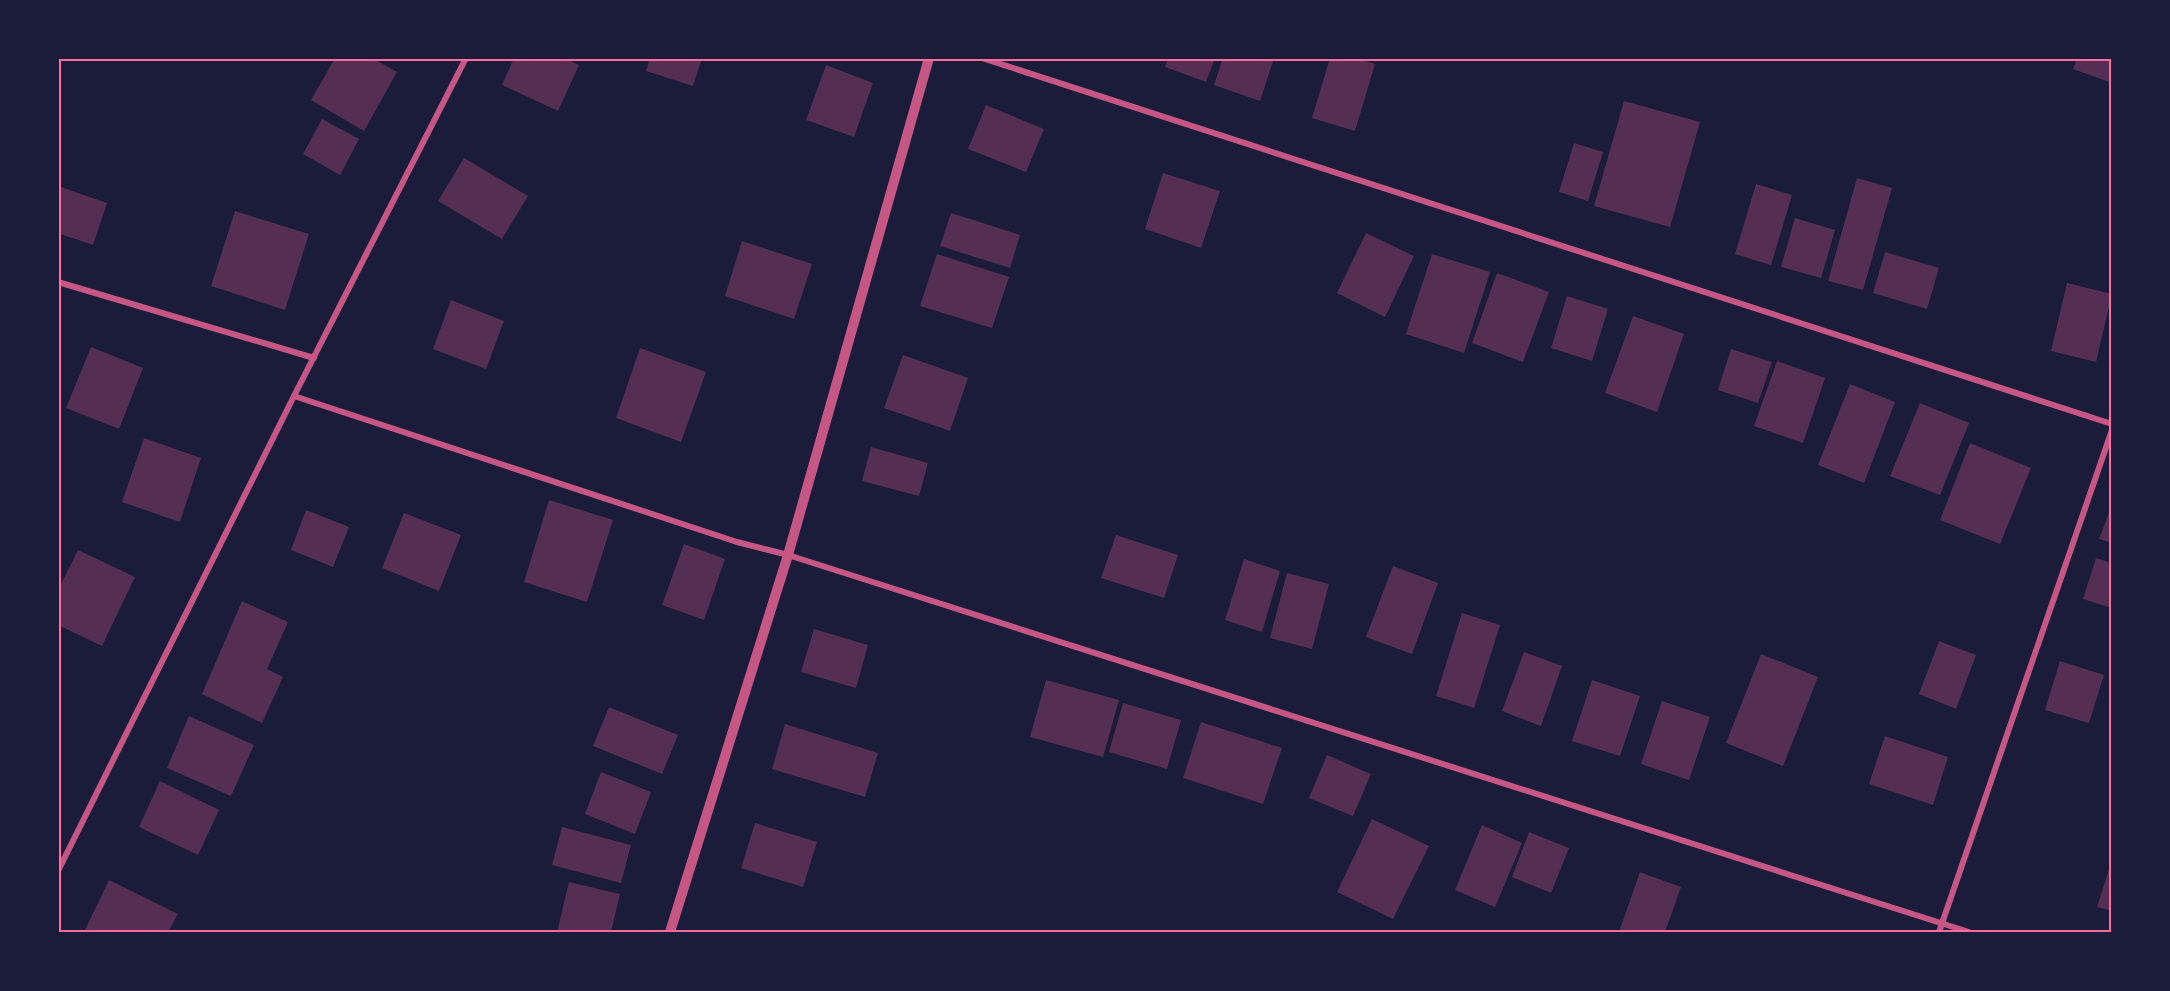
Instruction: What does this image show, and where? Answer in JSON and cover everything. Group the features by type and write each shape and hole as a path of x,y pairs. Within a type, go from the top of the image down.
{"street":[{"path":"58,871 294,396 466,58"},
{"path":"670,933 788,555 929,58"},
{"path":"982,58 2112,424"},
{"path":"58,282 314,358"},
{"path":"294,396 737,542 788,555 1969,933"},
{"path":"1940,933 2112,430"}],"building":[{"path":"335,58 372,58 397,72 364,131 311,100"},
{"path":"514,58 564,58 579,65 558,111 502,85"},
{"path":"650,58 702,58 693,86 646,71"},
{"path":"1168,58 1215,58 1206,82 1165,67"},
{"path":"1223,58 1274,58 1260,101 1214,85"},
{"path":"1330,58 1356,58 1375,64 1355,131 1312,118"},
{"path":"2077,58 2112,58 2112,83 2073,69"},
{"path":"826,65 873,83 854,137 806,120"},
{"path":"1624,101 1700,122 1670,227 1594,206"},
{"path":"986,105 1044,129 1026,172 968,149"},
{"path":"322,119 359,139 340,175 303,154"},
{"path":"1574,143 1603,152 1588,201 1559,192"},
{"path":"464,158 528,196 502,239 438,201"},
{"path":"1163,173 1220,191 1201,248 1145,229"},
{"path":"1857,178 1892,188 1863,290 1828,281"},
{"path":"1756,184 1792,195 1771,265 1735,254"},
{"path":"58,186 107,203 93,245 58,233"},
{"path":"235,211 309,234 285,310 211,286"},
{"path":"951,213 1020,235 1010,268 940,246"},
{"path":"1795,218 1835,230 1821,278 1781,267"},
{"path":"1366,233 1414,256 1385,317 1337,293"},
{"path":"742,241 812,264 794,319 725,296"},
{"path":"1885,252 1939,268 1927,309 1873,293"},
{"path":"937,254 1009,277 992,328 920,306"},
{"path":"1432,254 1490,272 1464,353 1406,334"},
{"path":"1497,273 1549,292 1523,362 1472,343"},
{"path":"2067,283 2112,294 2096,362 2051,351"},
{"path":"1567,296 1608,309 1592,361 1551,348"},
{"path":"451,300 504,321 486,369 433,349"},
{"path":"1633,316 1684,334 1657,412 1605,393"},
{"path":"91,347 143,368 119,429 66,408"},
{"path":"640,348 706,372 681,442 616,418"},
{"path":"1731,349 1772,362 1758,403 1718,390"},
{"path":"903,355 968,378 950,431 884,408"},
{"path":"1777,361 1825,378 1803,443 1754,426"},
{"path":"1850,384 1895,402 1864,483 1818,465"},
{"path":"1920,403 1969,423 1940,495 1890,476"},
{"path":"144,438 201,458 180,522 122,502"},
{"path":"1970,443 2031,468 2000,544 1940,520"},
{"path":"871,447 928,463 919,496 862,481"},
{"path":"549,500 613,520 587,602 524,582"},
{"path":"2112,505 2112,543 2099,539"},
{"path":"306,510 349,527 333,567 291,550"},
{"path":"404,513 461,535 439,591 382,568"},
{"path":"1116,535 1178,555 1164,598 1101,578"},
{"path":"684,544 725,559 704,620 662,605"},
{"path":"78,550 135,577 102,646 58,625 58,590"},
{"path":"2096,558 2112,563 2112,608 2083,599"},
{"path":"1244,559 1280,571 1262,632 1225,620"},
{"path":"1393,566 1438,583 1412,654 1366,637"},
{"path":"1287,573 1329,584 1312,649 1270,638"},
{"path":"242,601 288,622 267,669 283,677 262,723 202,694"},
{"path":"1462,613 1500,625 1474,708 1436,696"},
{"path":"814,629 868,645 856,688 801,672"},
{"path":"1939,641 1976,655 1956,709 1919,694"},
{"path":"1524,652 1562,666 1541,726 1502,711"},
{"path":"1761,654 1818,677 1783,766 1726,743"},
{"path":"2060,661 2104,675 2089,723 2045,710"},
{"path":"1046,680 1119,700 1103,757 1030,737"},
{"path":"1592,680 1640,696 1620,756 1572,741"},
{"path":"1662,701 1710,717 1689,780 1641,764"},
{"path":"1123,703 1181,720 1167,769 1109,752"},
{"path":"609,707 678,735 662,774 593,746"},
{"path":"189,716 254,745 231,796 167,768"},
{"path":"1201,722 1282,748 1263,804 1183,778"},
{"path":"785,724 878,753 865,797 772,769"},
{"path":"1885,736 1948,757 1933,805 1869,784"},
{"path":"1327,755 1371,774 1353,816 1309,798"},
{"path":"601,772 651,792 635,834 585,814"},
{"path":"160,781 219,810 198,855 139,827"},
{"path":"1372,819 1429,846 1393,919 1337,892"},
{"path":"755,823 817,842 803,887 741,868"},
{"path":"1482,825 1522,843 1495,907 1455,890"},
{"path":"562,827 631,845 621,883 552,865"},
{"path":"1529,832 1569,848 1551,893 1512,877"},
{"path":"2112,860 2112,911 2097,907"},
{"path":"1640,872 1681,887 1665,932 1619,932"},
{"path":"109,880 178,914 168,932 84,932"},
{"path":"569,882 620,894 611,932 557,932"}]}
